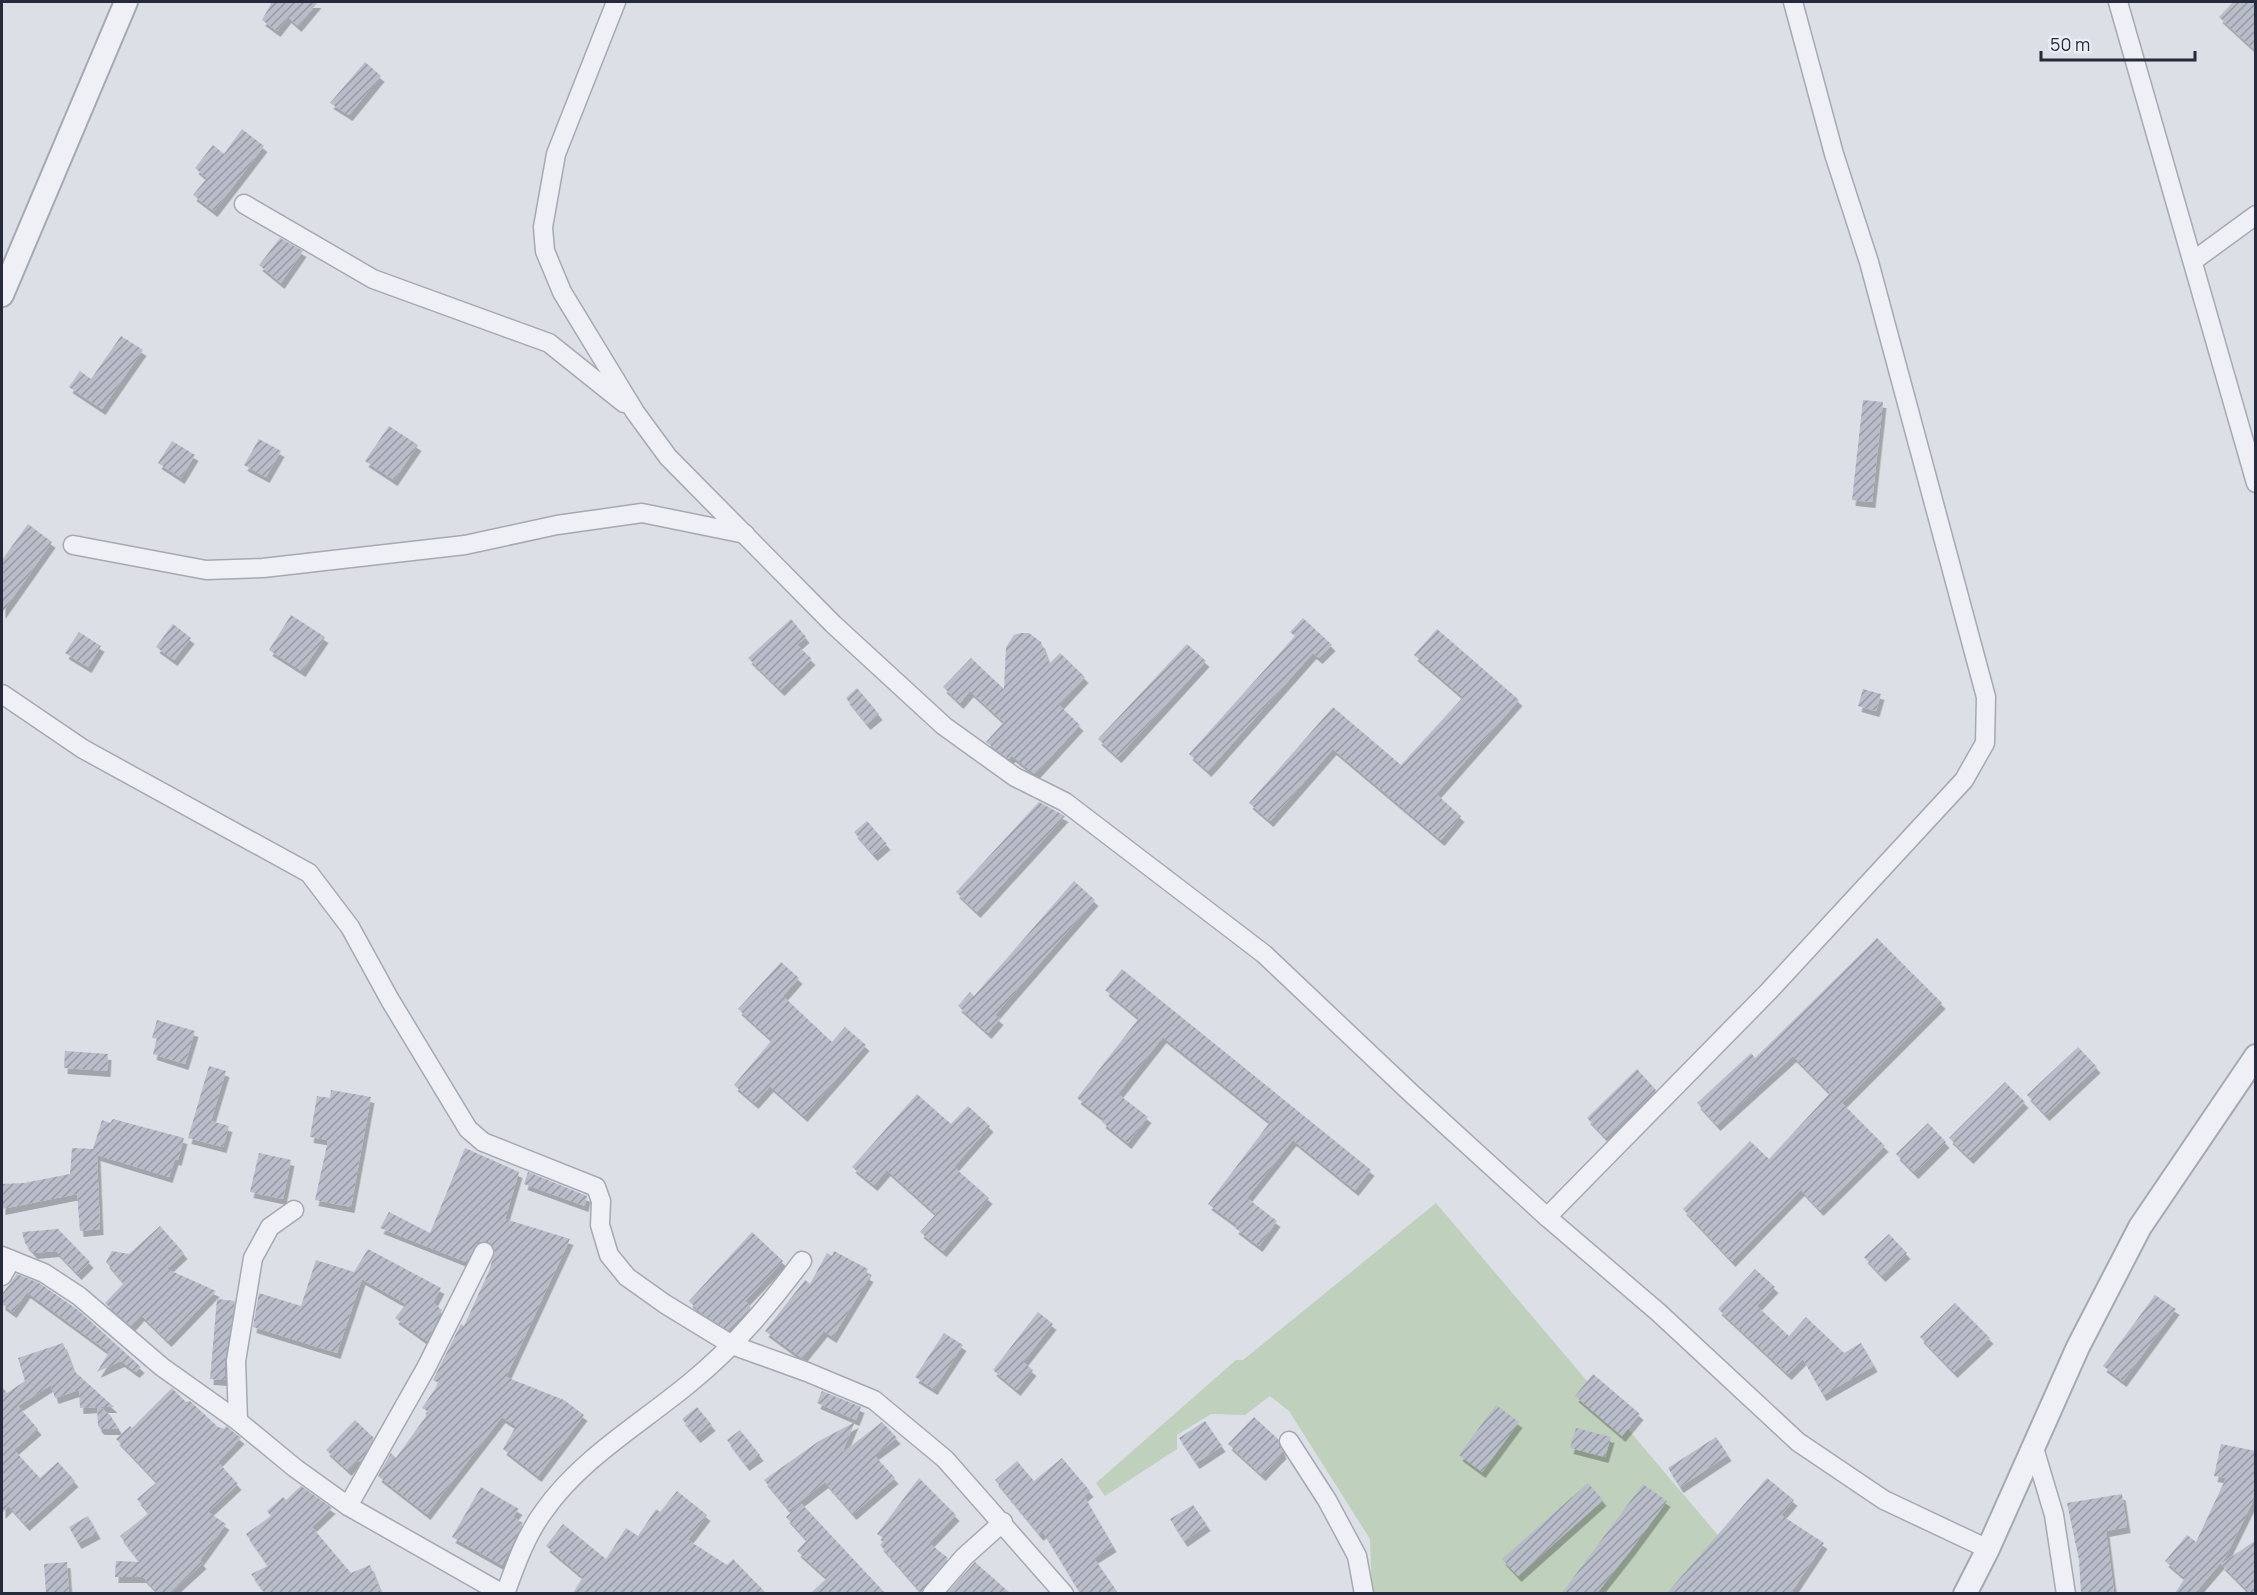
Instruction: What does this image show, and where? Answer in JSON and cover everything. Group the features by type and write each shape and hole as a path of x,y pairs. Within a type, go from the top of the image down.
{"street":[{"path":"2,295 126,2"},
{"path":"616,2 556,153 543,227 544,251 562,292 635,412 668,457 833,624 944,726 1015,777 1065,802 1264,954 1547,1217 1658,1312 1798,1442 1884,1500 1988,1549"},
{"path":"1547,1217 1769,991 1964,780 1985,743 1986,697 1869,262 1834,154 1793,2"},
{"path":"2118,2 2256,483"},
{"path":"244,204 373,279 549,343 635,412"},
{"path":"2193,261 2256,215"},
{"path":"73,545 206,570 263,568 454,546 556,525 642,513 745,534"},
{"path":"2,694 83,749 309,873 350,927 390,1000 468,1129 483,1142 596,1187 601,1201 600,1225 609,1255 627,1277 665,1304 732,1345 807,1372 874,1400 945,1458 1064,1593"},
{"path":"1965,1593 1988,1549 2078,1347 2140,1227 2256,1056"},
{"path":"238,1421 236,1361 253,1257 270,1227 294,1209"},
{"path":"348,1506 426,1368 484,1252"},
{"path":"2,1276 6,1258 44,1273 79,1296 162,1368 238,1421 295,1468 348,1506 504,1593 514,1567 542,1512 568,1481 692,1381 732,1345 775,1298 802,1261"},
{"path":"1289,1441 1327,1500 1357,1556 1364,1593"},
{"path":"2034,1448 2054,1515 2066,1593"},
{"path":"932,1593 964,1557 1003,1522"}],"green space":[{"path":"1436,1203 1767,1593 1372,1593 1370,1539 1289,1411 1270,1396 1245,1415 1211,1414 1177,1435 1177,1449 1105,1496 1096,1483 1236,1360 1243,1360"}],"building":[{"path":"268,2 318,2 298,26 288,17 277,31 262,20 271,4"},
{"path":"2233,2 2256,2 2256,51 2219,17"},
{"path":"365,62 381,76 349,115 330,103"},
{"path":"242,129 264,146 214,211 193,195 207,178 195,168 213,145 224,154"},
{"path":"280,238 303,251 281,283 259,265"},
{"path":"121,336 143,350 102,409 69,387 80,371 91,379"},
{"path":"1863,400 1883,402 1872,502 1852,500"},
{"path":"389,426 418,445 394,480 365,461"},
{"path":"259,439 281,451 266,477 244,465"},
{"path":"172,441 195,455 181,478 158,463"},
{"path":"28,524 52,542 2,613 2,560"},
{"path":"291,615 325,637 302,671 269,650"},
{"path":"1303,618 1332,645 1319,658 1313,653 1208,771 1189,754 1295,636 1290,632"},
{"path":"791,619 806,637 797,645 812,659 781,690 748,658"},
{"path":"173,624 191,638 174,660 156,647"},
{"path":"1437,629 1519,700 1436,794 1461,816 1441,840 1333,749 1270,821 1249,803 1333,707 1401,765 1463,697 1414,655"},
{"path":"79,632 101,646 88,667 65,653"},
{"path":"1029,633 1041,642 1049,664 1060,653 1085,677 1059,705 1080,725 1035,774 1012,756 1009,759 986,742 1004,722 970,691 960,703 943,687 971,658 1004,689 1006,647 1014,635"},
{"path":"1187,644 1206,661 1118,757 1098,739"},
{"path":"857,688 879,714 867,724 846,698"},
{"path":"1863,689 1881,694 1876,711 1858,706"},
{"path":"1039,802 1065,816 977,912 956,892"},
{"path":"867,821 887,844 874,855 854,832"},
{"path":"1074,881 1095,900 995,1015 1000,1019 988,1033 958,1006 970,992 974,996"},
{"path":"1877,938 1942,1003 1842,1103 1885,1146 1820,1210 1801,1190 1732,1261 1683,1209 1750,1141 1769,1159 1830,1093 1793,1056 1717,1125 1697,1103 1751,1053 1755,1058"},
{"path":"781,962 799,978 783,996 832,1042 845,1027 866,1045 804,1116 770,1086 755,1103 734,1085 772,1040 738,1009"},
{"path":"1122,969 1371,1170 1355,1190 1293,1140 1247,1198 1277,1221 1259,1246 1235,1228 1237,1225 1208,1204 1270,1122 1163,1037 1118,1094 1148,1117 1128,1143 1102,1122 1104,1119 1077,1098 1139,1018 1105,990"},
{"path":"157,1020 195,1031 185,1064 153,1054 157,1039 152,1038"},
{"path":"2078,1047 2097,1067 2046,1115 2027,1095"},
{"path":"65,1051 108,1054 107,1071 64,1068"},
{"path":"209,1066 226,1071 211,1121 229,1126 223,1147 188,1138"},
{"path":"1637,1069 1656,1090 1606,1138 1587,1118"},
{"path":"2005,1082 2025,1102 1970,1158 1949,1138"},
{"path":"331,1090 371,1097 351,1207 315,1200 328,1140 310,1137 317,1096 330,1098"},
{"path":"917,1094 951,1124 968,1106 990,1126 954,1167 989,1198 943,1251 920,1232 936,1214 887,1170 874,1185 852,1167"},
{"path":"113,1119 184,1138 178,1160 175,1159 169,1177 97,1155 100,1229 80,1231 77,1194 2,1209 2,1184 24,1183 70,1174 72,1148 93,1149 102,1120 110,1123"},
{"path":"1928,1123 1946,1142 1915,1173 1896,1154"},
{"path":"465,1148 519,1172 505,1219 570,1239 506,1377 564,1400 584,1415 538,1476 503,1449 516,1426 502,1417 427,1514 378,1476 391,1453 396,1458 429,1412 422,1408 439,1383 433,1380 461,1324 464,1326 489,1271 495,1251 488,1242 478,1242 466,1262 380,1228 389,1212 430,1233"},
{"path":"259,1153 291,1160 283,1199 250,1192"},
{"path":"528,1172 587,1196 585,1206 524,1184"},
{"path":"160,1226 184,1253 167,1269 216,1291 168,1341 141,1315 131,1326 105,1303 124,1283 106,1262 112,1251 129,1254"},
{"path":"58,1229 90,1262 78,1274 56,1251 34,1253 25,1243 22,1232"},
{"path":"752,1232 783,1261 745,1301 751,1307 728,1330 701,1313 689,1301"},
{"path":"1889,1234 1907,1253 1882,1276 1864,1257"},
{"path":"368,1249 441,1288 433,1303 442,1310 427,1341 395,1318 406,1304 362,1279 337,1353 253,1327 259,1293 301,1306 316,1260 354,1272"},
{"path":"834,1251 868,1269 866,1274 870,1276 833,1337 824,1331 802,1358 765,1331 805,1280 810,1284 827,1253 832,1256"},
{"path":"1755,1269 1775,1287 1757,1306 1789,1336 1806,1317 1844,1353 1861,1343 1874,1366 1823,1395 1803,1359 1788,1374 1718,1309"},
{"path":"17,1274 39,1283 78,1310 141,1367 136,1372 121,1361 97,1372 109,1352 27,1292 13,1312 2,1304 2,1294"},
{"path":"2155,1295 2176,1309 2123,1381 2103,1366"},
{"path":"217,1299 235,1301 225,1359 225,1380 210,1379"},
{"path":"1955,1303 1990,1338 1954,1372 1920,1337"},
{"path":"1038,1312 1053,1324 1023,1362 1033,1370 1017,1390 993,1370"},
{"path":"944,1333 963,1345 934,1389 915,1377"},
{"path":"63,1343 73,1370 114,1407 100,1407 110,1415 119,1429 101,1429 98,1426 97,1407 80,1408 79,1390 55,1398 51,1385 18,1406 38,1429 14,1450 40,1478 58,1462 75,1481 26,1525 9,1506 2,1513 2,1387 7,1393 25,1381 18,1358"},
{"path":"1593,1374 1640,1414 1622,1436 1575,1396"},
{"path":"172,1388 218,1427 224,1429 226,1426 241,1438 218,1462 238,1484 208,1512 226,1524 200,1560 203,1563 170,1593 158,1593 143,1577 115,1577 116,1561 140,1562 120,1536 149,1513 137,1499 157,1482 116,1439 130,1426 132,1428"},
{"path":"822,1391 861,1407 856,1420 817,1403"},
{"path":"1496,1405 1519,1422 1482,1472 1459,1455"},
{"path":"697,1407 712,1425 697,1437 682,1419"},
{"path":"1254,1417 1278,1439 1283,1453 1262,1475 1228,1444"},
{"path":"355,1420 374,1438 360,1462 357,1460 348,1470 326,1450"},
{"path":"1205,1421 1222,1446 1196,1463 1179,1438"},
{"path":"855,1422 842,1453 882,1422 897,1438 874,1455 895,1478 853,1514 825,1482 789,1510 764,1480 819,1441"},
{"path":"1576,1428 1611,1437 1605,1457 1570,1448"},
{"path":"740,1430 760,1455 746,1465 727,1440"},
{"path":"1716,1437 1728,1455 1680,1487 1668,1468"},
{"path":"2221,1444 2256,1451 2256,1495 2225,1558 2195,1593 2175,1593 2185,1578 2165,1561 2187,1535 2196,1542 2226,1478 2214,1476"},
{"path":"1062,1458 1090,1491 1084,1496 1113,1546 1094,1558 1118,1593 1080,1593 1043,1532 1040,1535 995,1480 1017,1461 1034,1481"},
{"path":"919,1478 956,1515 929,1543 948,1558 921,1592 880,1545 885,1539 877,1534"},
{"path":"1767,1478 1794,1500 1781,1515 1824,1543 1791,1593 1667,1593"},
{"path":"1588,1483 1603,1500 1518,1576 1502,1559"},
{"path":"1643,1484 1667,1501 1631,1550 1597,1593 1562,1593"},
{"path":"301,1486 332,1508 312,1527 351,1573 370,1565 381,1593 265,1593 251,1574 268,1566 246,1534 271,1516 267,1511 283,1497 286,1500"},
{"path":"481,1487 519,1509 513,1517 523,1523 502,1565 452,1537"},
{"path":"677,1491 707,1515 688,1540 727,1565 733,1559 766,1593 573,1593 583,1577 546,1546 563,1524 606,1559 626,1528 638,1536 656,1509 660,1512"},
{"path":"2122,1494 2127,1527 2106,1531 2114,1593 2081,1593 2079,1560 2067,1503"},
{"path":"801,1503 885,1593 811,1593 827,1578 797,1551 807,1540 786,1517"},
{"path":"1193,1505 1207,1525 1184,1541 1170,1519"},
{"path":"88,1516 97,1533 78,1543 69,1527"},
{"path":"2256,1540 2256,1593 2250,1593 2221,1564"},
{"path":"67,1562 69,1593 46,1593 44,1564"},
{"path":"975,1562 1010,1593 947,1593"}]}
